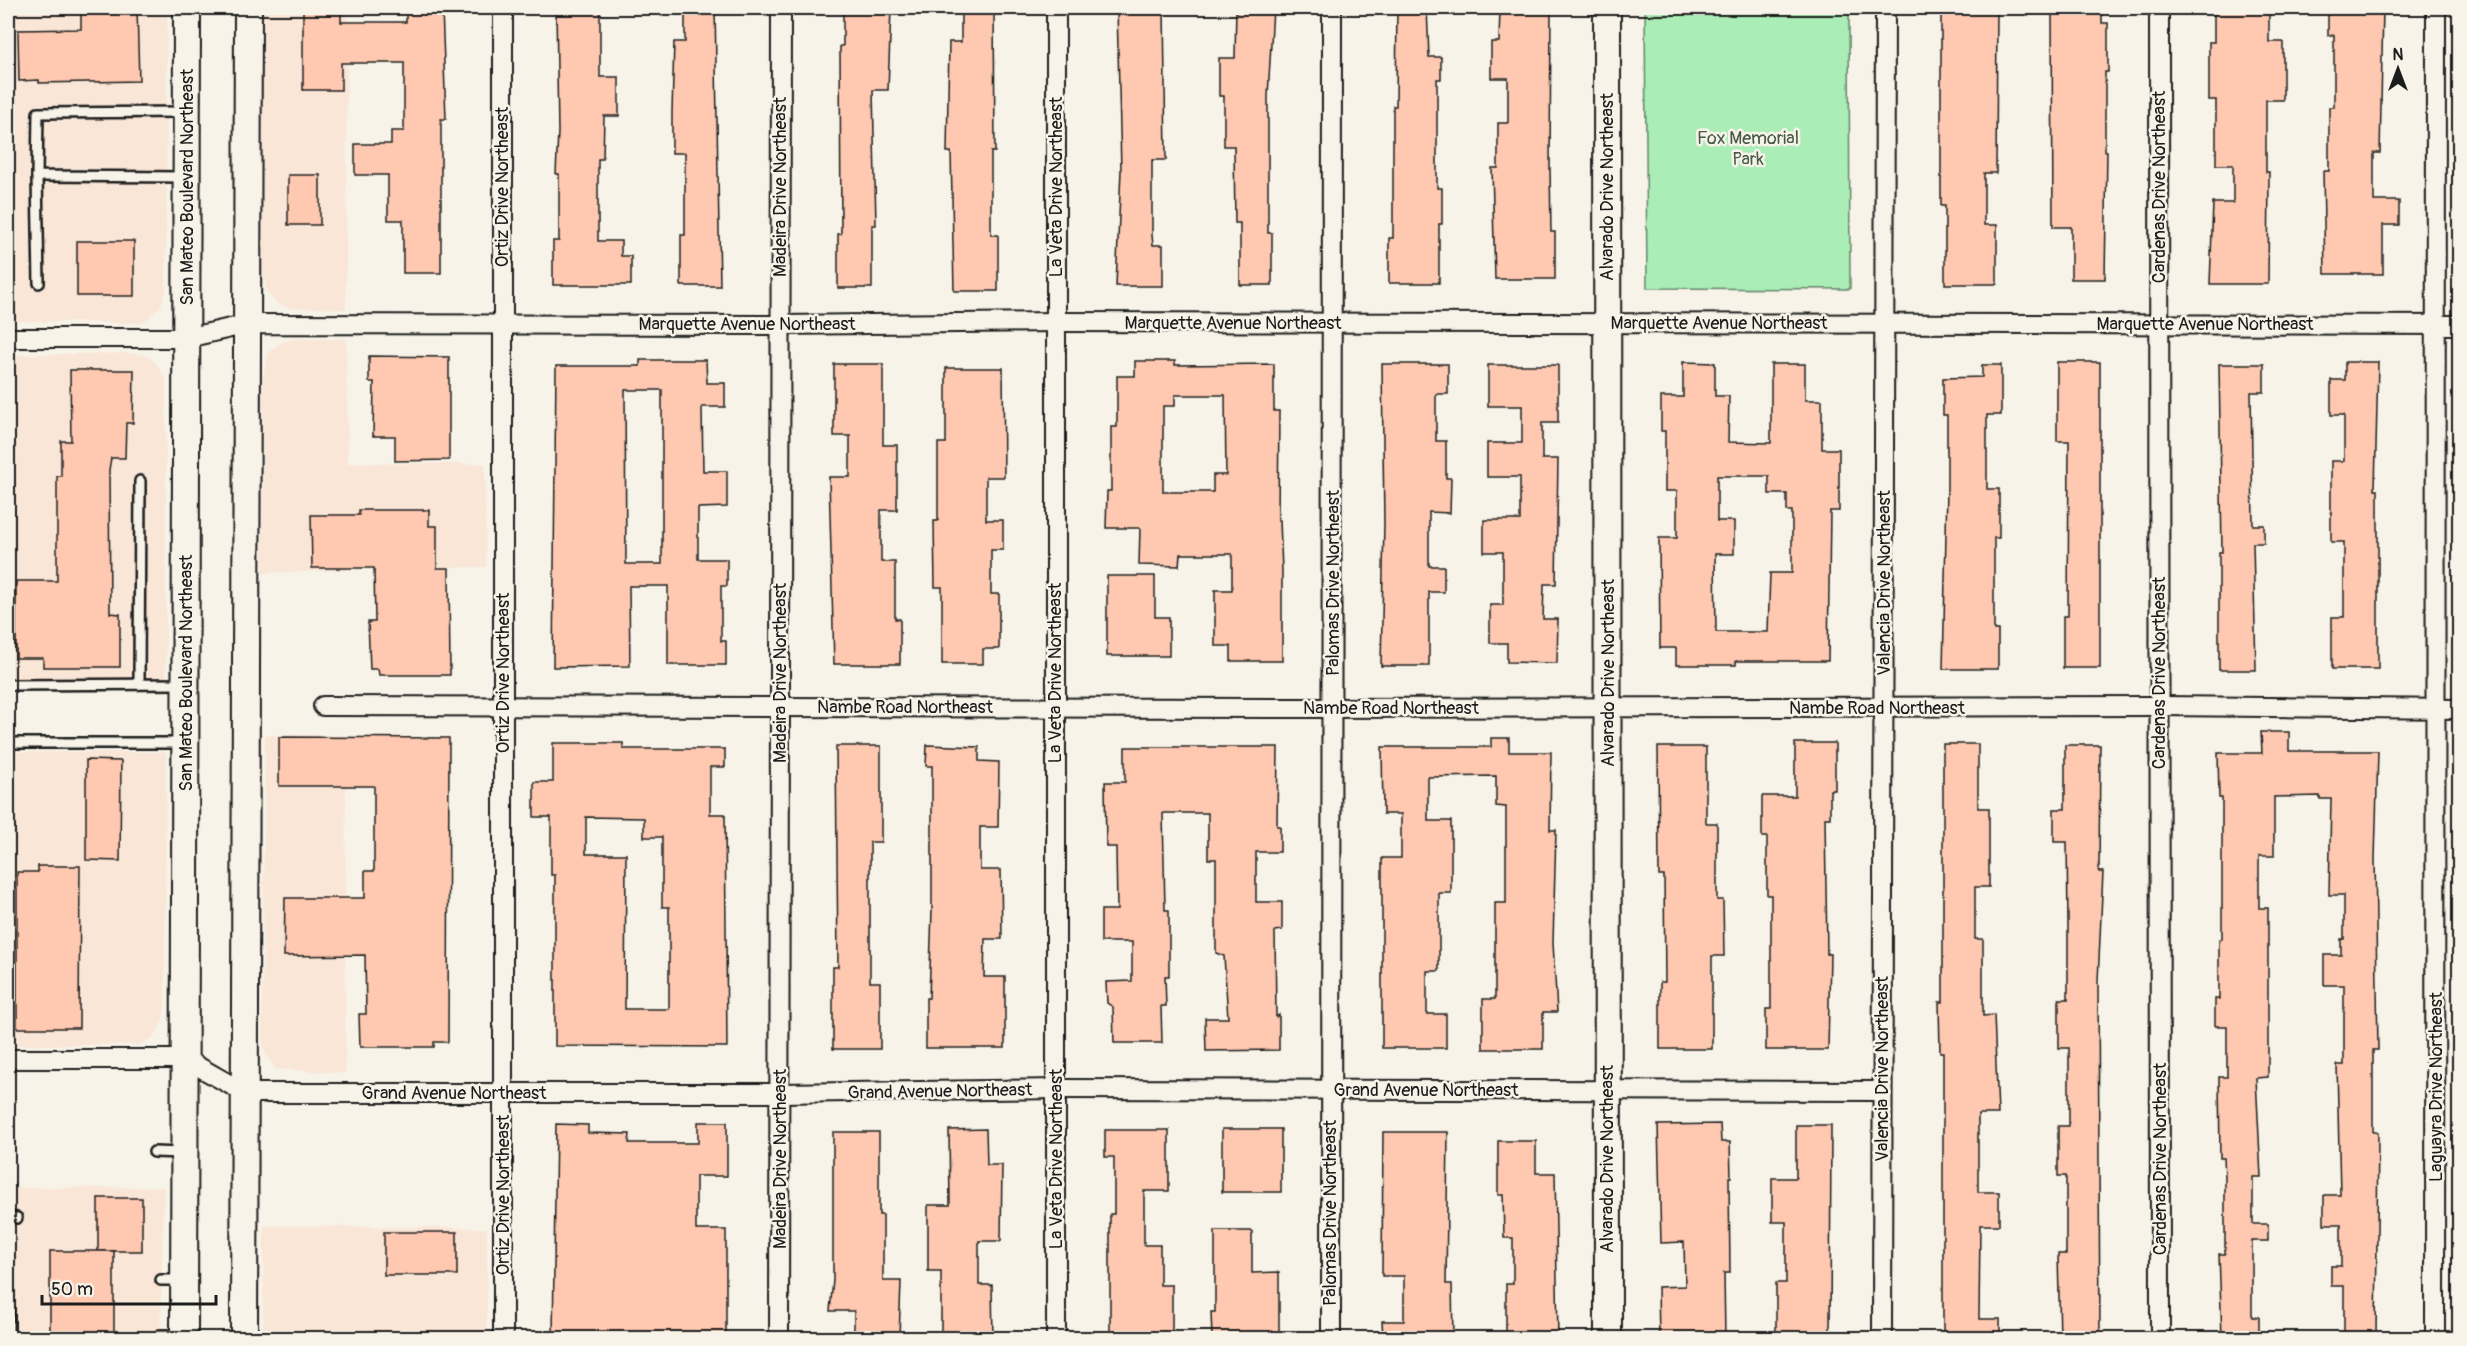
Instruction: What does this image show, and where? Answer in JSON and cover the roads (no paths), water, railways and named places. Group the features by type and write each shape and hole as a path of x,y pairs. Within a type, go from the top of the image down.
{"main road":[{"name":"San Mateo Boulevard Northeast","path":"176,1336 172,1280 185,1153 187,8"},
{"path":"244,1338 248,8"},
{"name":"Alvarado Drive Northeast","path":"1607,8 1609,708 1606,1089 1608,1338"}],"street":[{"name":"Ortiz Drive Northeast","path":"503,8 503,1338"},
{"name":"Madeira Drive Northeast","path":"779,1338 781,8"},
{"name":"La Veta Drive Northeast","path":"1056,8 1056,1338"},
{"name":"Palomas Drive Northeast","path":"1330,1338 1333,708 1332,8"},
{"name":"Valencia Drive Northeast","path":"1882,1338 1885,8"},
{"name":"Cardenas Drive Northeast","path":"2158,8 2160,1338"},
{"name":"Laguayra Drive Northeast","path":"2435,1338 2438,325 2436,8"},
{"name":"Marquette Avenue Northeast","path":"8,338 187,338 248,324 780,325 1056,322 2460,325"},
{"name":"Nambe Road Northeast","path":"323,706 504,708 2160,706 2460,709"},
{"name":"Grand Avenue Northeast","path":"8,1059 185,1059 245,1093 780,1093 1056,1089 1881,1091"}],"lane":[{"path":"39,283 38,113 187,112"},
{"path":"37,176 187,177"},
{"path":"140,480 140,684"},
{"path":"8,685 186,684"},
{"path":"8,743 186,743"},
{"path":"154,1152 185,1153"},
{"path":"8,1265 8,1338"},
{"path":"8,1322 19,1322"}],"park label":[{"name":"Fox Memorial Park","path":"1748,148"}]}
